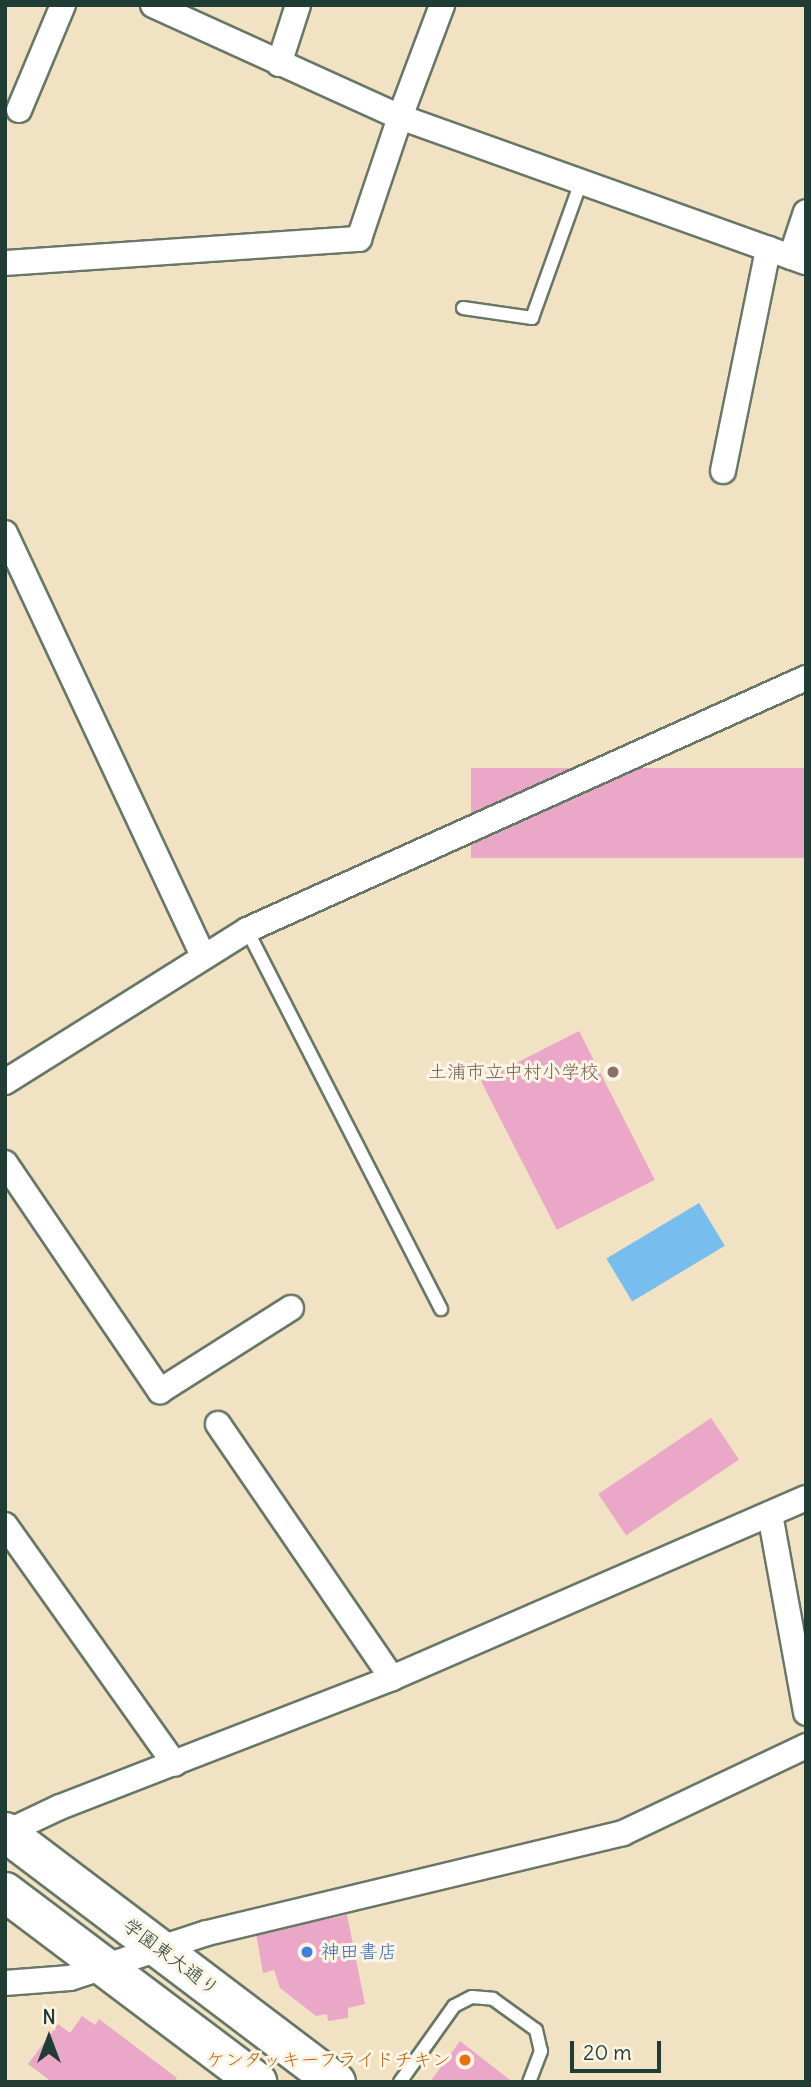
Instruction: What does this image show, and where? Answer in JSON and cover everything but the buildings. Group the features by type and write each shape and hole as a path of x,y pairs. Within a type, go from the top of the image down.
{"main road":[{"name":"学園東大通り","path":"5,1832 336,2082"},
{"path":"5,1892 257,2082"}],"street":[{"path":"19,110 63,5"},
{"path":"153,5 279,65 400,117 788,256"},
{"path":"279,65 298,5"},
{"path":"5,263 359,239 400,117 442,5"},
{"path":"723,471 788,256 806,212"},
{"path":"5,533 203,956"},
{"path":"5,1082 247,930 806,678"},
{"path":"5,1163 160,1391 291,1308"},
{"path":"218,1424 392,1678"},
{"path":"5,1832 60,1807 392,1678 806,1497"},
{"path":"771,1514 806,1713"},
{"path":"5,1525 175,1763"},
{"path":"5,1983 70,1978 158,1948 623,1833 806,1746"}],"lane":[{"path":"463,308 532,318 581,182"},
{"path":"247,930 442,1309"},
{"path":"400,2082 454,2006 472,1997 493,1999 536,2030 541,2051 529,2082"}],"water":[{"path":"699,1203 725,1246 632,1301 606,1259"}],"place":[{"name":"土浦市立中村小学校","path":"613,1072"},
{"name":"神田書店","path":"307,1952"},
{"name":"ケンタッキーフライドチキン","path":"465,2060"}]}
